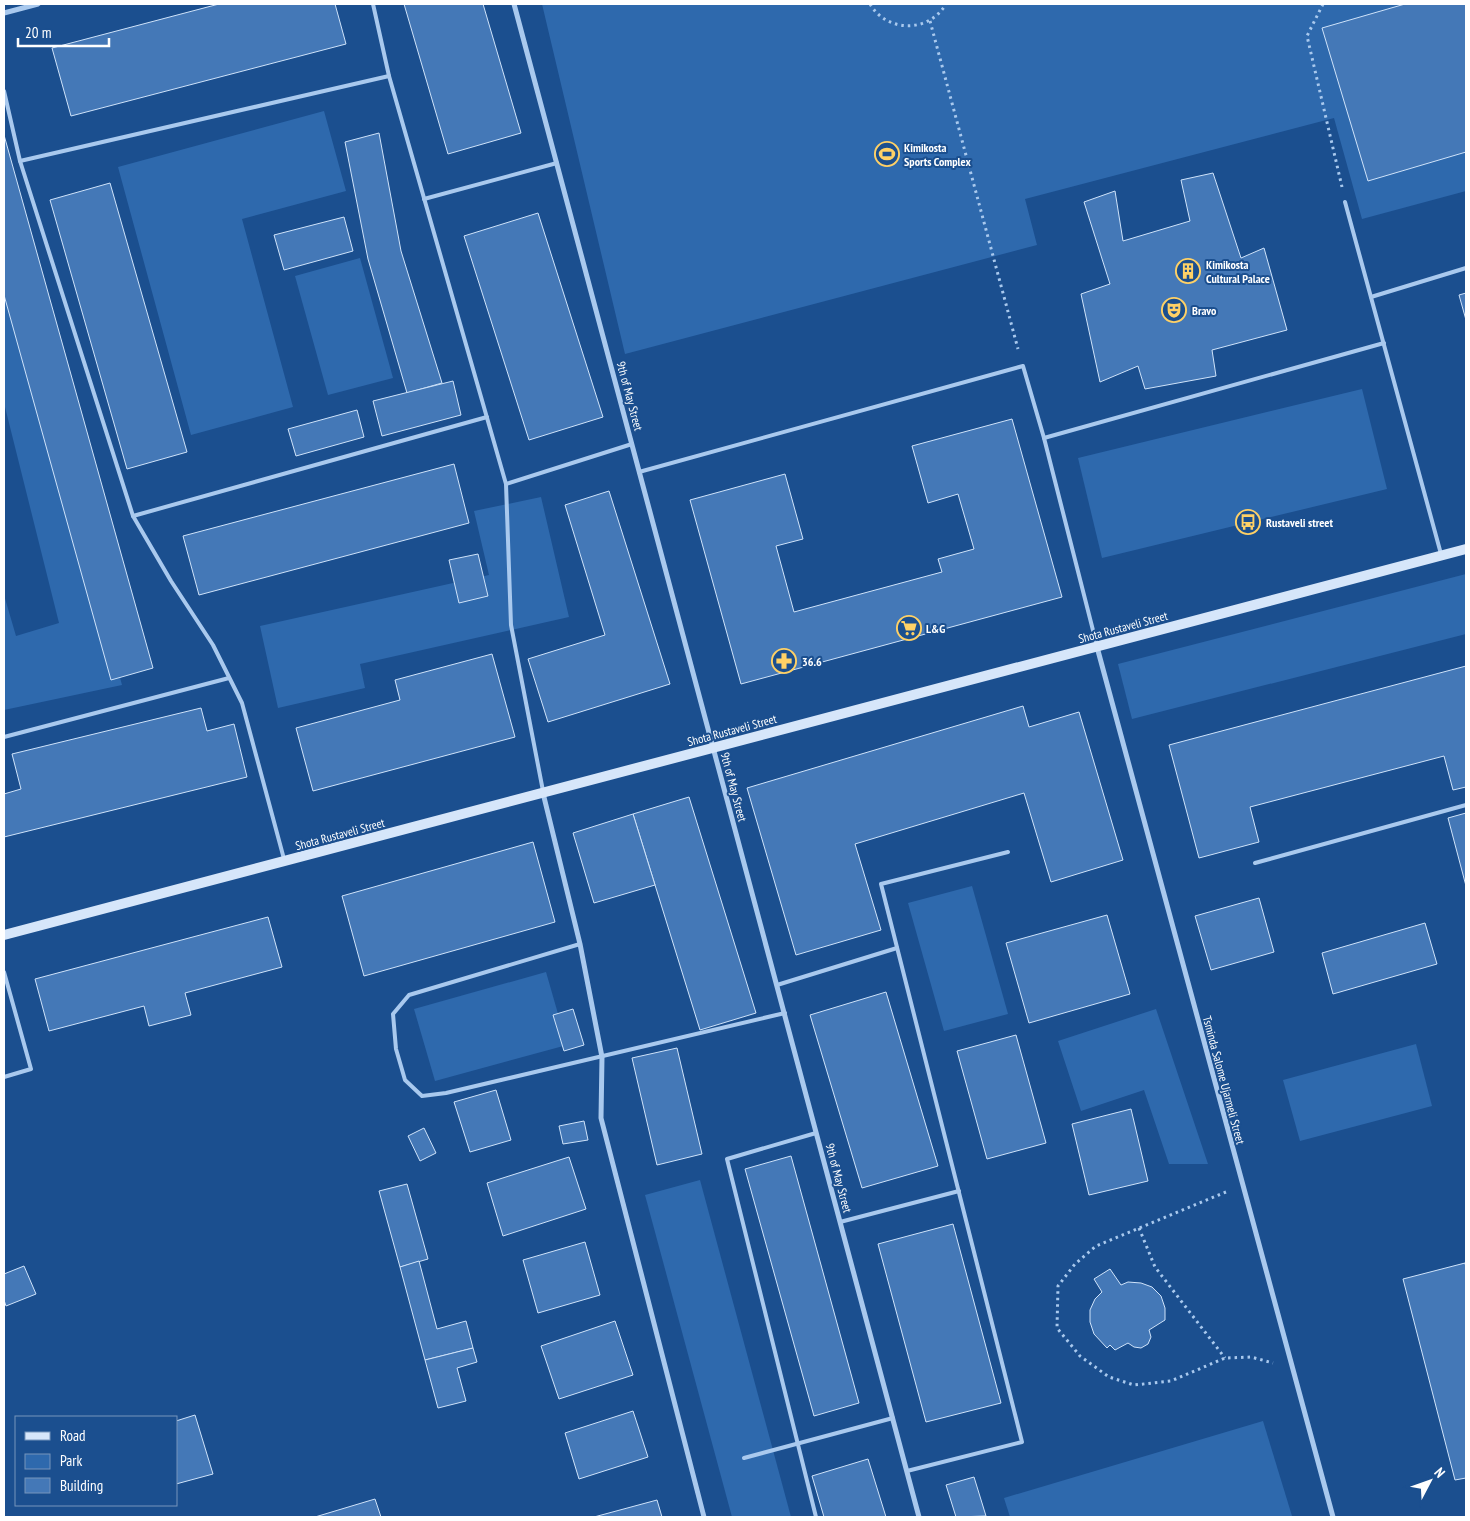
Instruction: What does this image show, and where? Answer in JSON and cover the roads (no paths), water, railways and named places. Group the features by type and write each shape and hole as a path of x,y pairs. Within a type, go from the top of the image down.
{"street":[{"path":"4,13 38,4"},
{"name":"9th of May Street","path":"514,4 919,1517"},
{"name":"Shota Rustaveli Street","path":"4,935 1466,550"},
{"name":"Tsminda Salome Ujarmeli Street","path":"1097,647 1332,1517"},
{"path":"543,793 580,944 602,1057 601,1118 704,1517"}],"lane":[{"path":"373,4 388,76 506,484 511,625 543,793"},
{"path":"20,160 388,76"},
{"path":"4,91 20,160 133,516 171,581 213,645 242,703 285,861"},
{"path":"424,199 557,163"},
{"path":"1345,202 1441,556"},
{"path":"1371,297 1466,268"},
{"path":"1044,438 1384,343"},
{"path":"639,472 1023,366 1044,438 1097,647"},
{"path":"133,516 487,417"},
{"path":"506,484 632,444"},
{"path":"4,737 229,678"},
{"path":"1254,863 1466,805"},
{"path":"907,1471 1022,1442 881,884 1008,852"},
{"path":"580,944 409,995 393,1014 396,1049 405,1080 422,1096 446,1093 785,1014"},
{"path":"777,985 897,948"},
{"path":"4,972 31,1069 4,1077"},
{"path":"816,1133 727,1159 816,1517"},
{"path":"840,1222 959,1191"},
{"path":"744,1458 893,1418"}],"place":[{"name":"Kimikosta Sports Complex","path":"887,154"},
{"name":"Kimikosta Cultural Palace","path":"1188,271"},
{"name":"Bravo","path":"1174,310"},
{"name":"Rustaveli street","path":"1248,522"},
{"name":"L&G","path":"909,628"},
{"name":"36.6","path":"784,661"}]}
